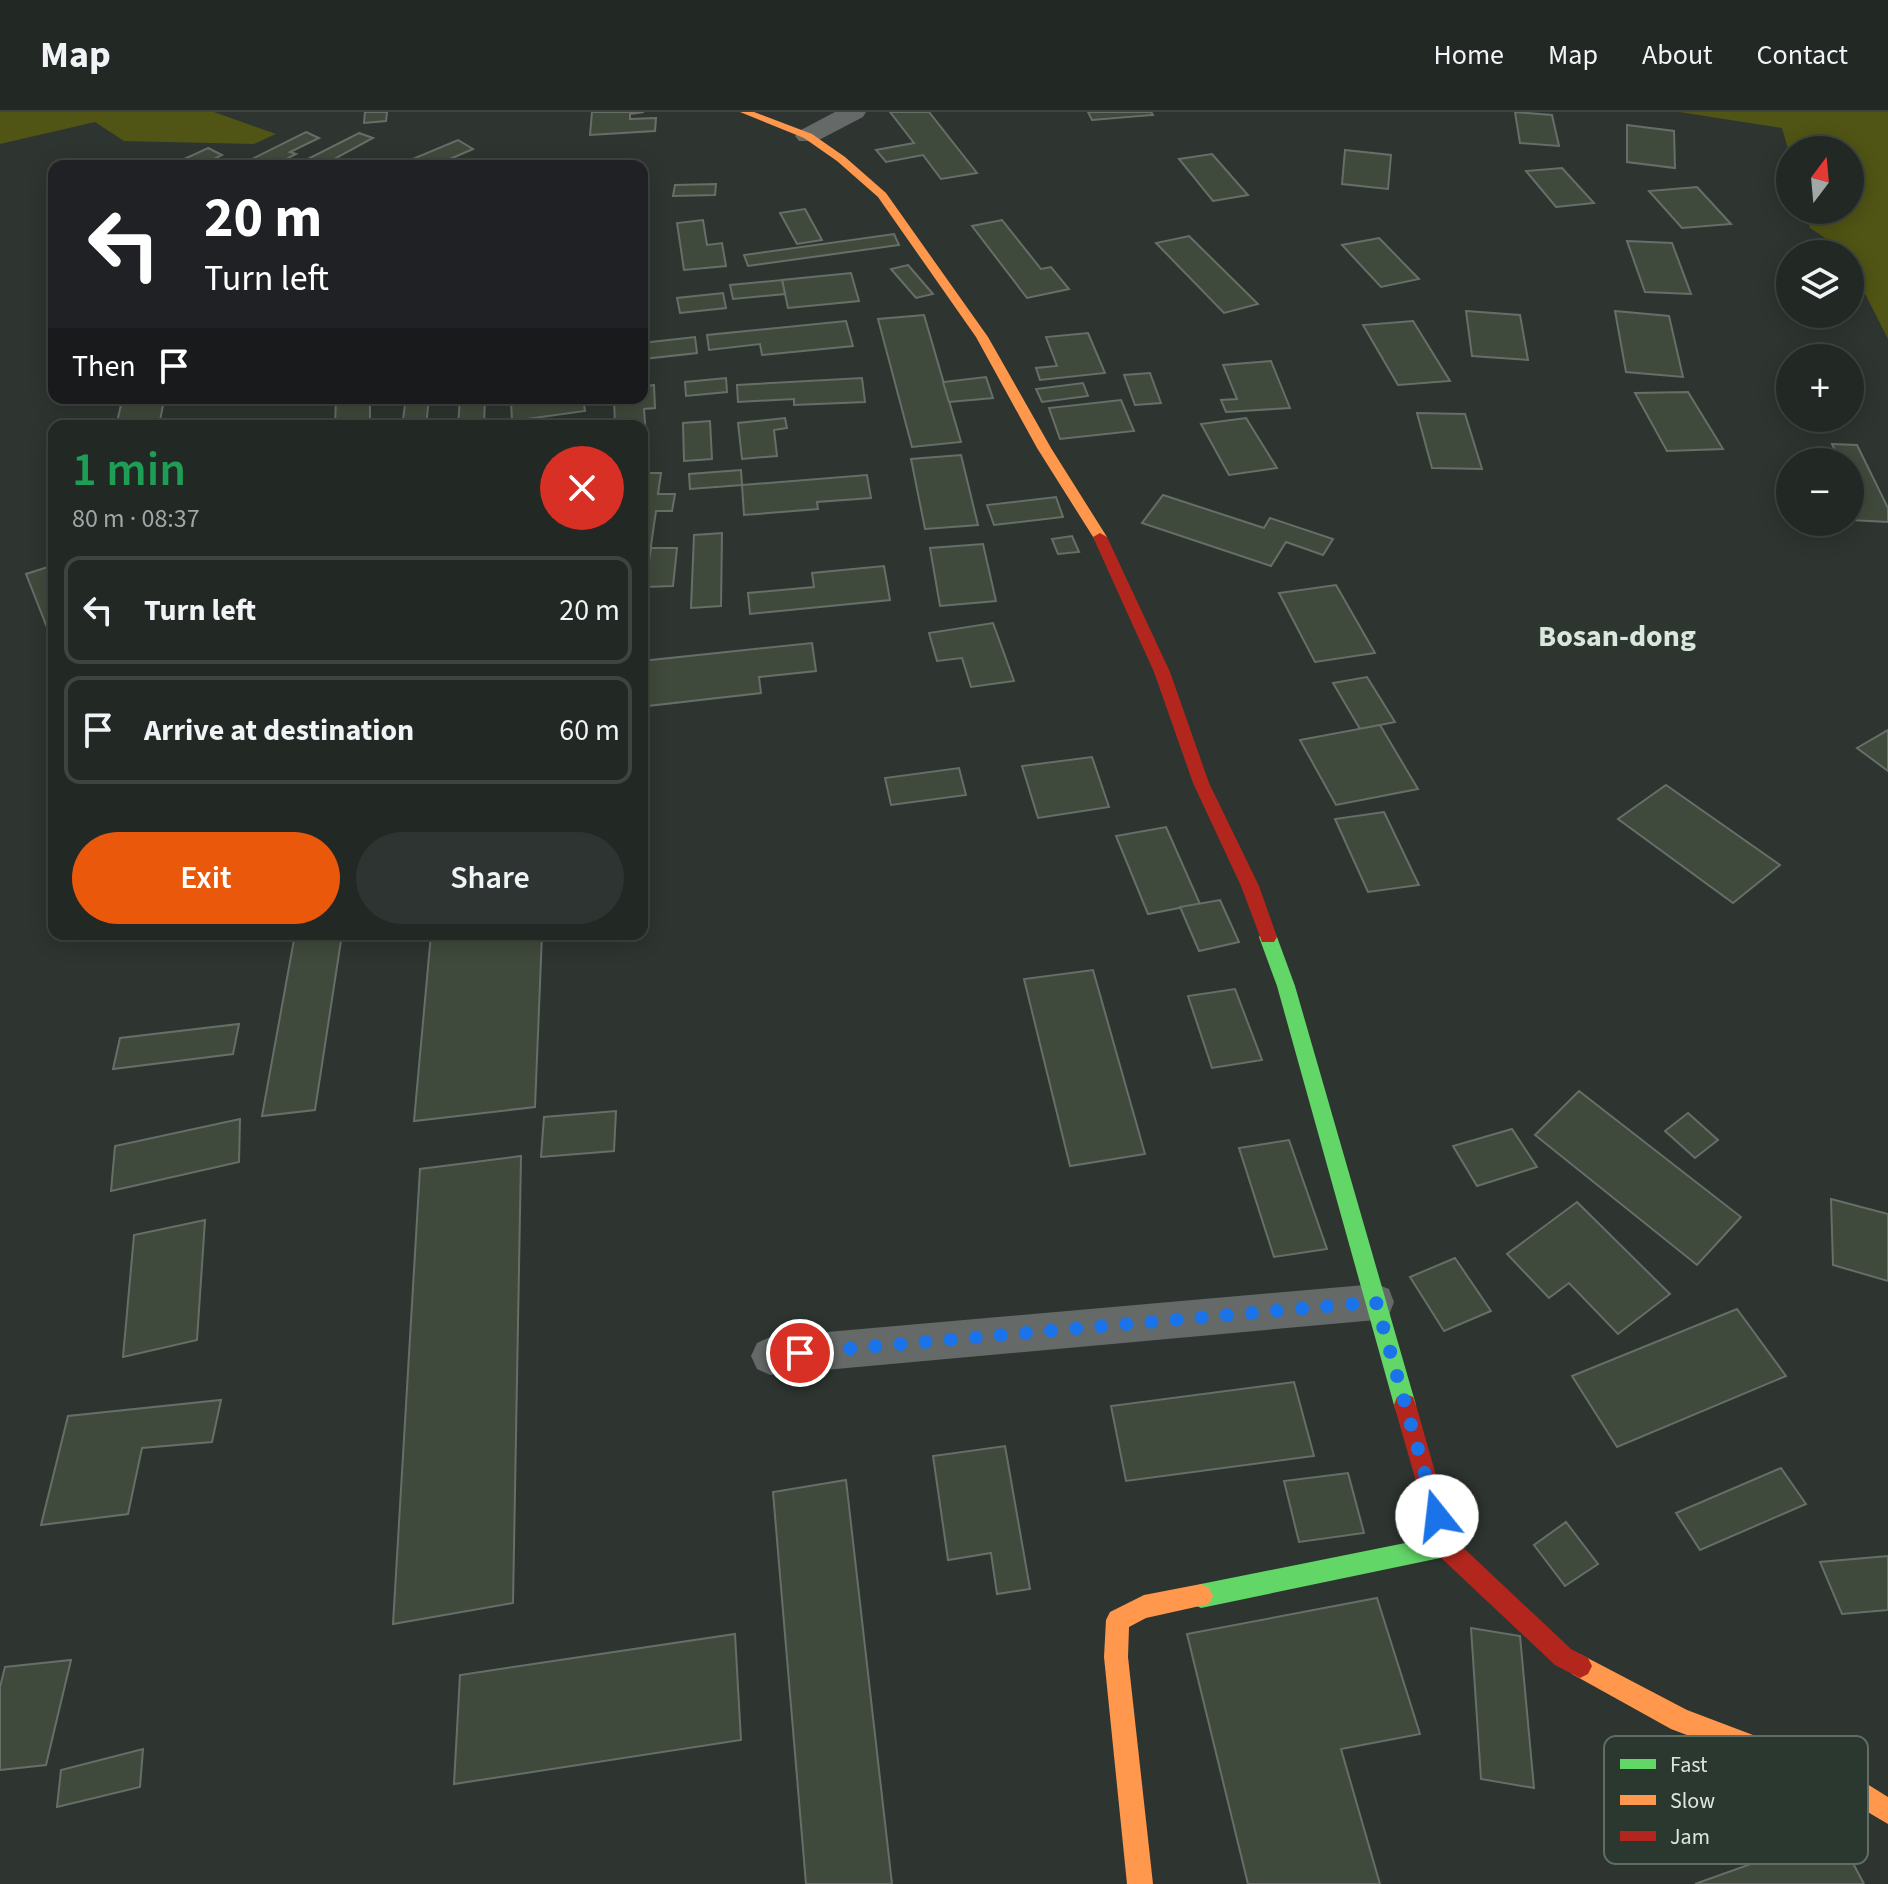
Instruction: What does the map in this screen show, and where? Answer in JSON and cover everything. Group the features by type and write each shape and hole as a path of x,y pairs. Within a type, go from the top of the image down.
{"street":[{"path":"745,112 808,136 841,159 882,195 982,337 1044,448 1097,531 1162,672 1201,783 1250,886 1286,986 1445,1546 1563,1657 1680,1720 1722,1736"},
{"path":"808,136 854,112"},
{"path":"1140,1884 1116,1657 1118,1620 1144,1607 1445,1546"},
{"path":"1868,1799 1888,1811"}],"lane":[{"path":"770,1356 1376,1302"}],"green space":[{"path":"0,112 214,112 276,134 254,144 124,141 95,122 0,144"},
{"path":"1679,112 1888,112 1888,339 1864,292 1864,240 1828,240 1809,224 1864,224 1864,136 1784,136 1782,128"}],"building":[{"path":"365,112 387,112 386,121 364,123"},
{"path":"592,112 644,112 630,114 630,119 656,118 655,131 590,135"},
{"path":"890,112 929,112 977,173 941,179 923,155 886,162 876,150 914,143"},
{"path":"1088,112 1151,112 1153,115 1092,120"},
{"path":"1515,112 1552,115 1559,146 1520,143"},
{"path":"1627,125 1674,131 1675,168 1627,162"},
{"path":"306,132 319,138 290,152 296,154 284,160 250,160"},
{"path":"359,133 373,138 334,159 337,160 306,160"},
{"path":"458,140 473,149 448,160 410,160"},
{"path":"208,148 222,155 212,160 182,160"},
{"path":"1345,150 1391,155 1388,189 1342,184"},
{"path":"1212,154 1248,195 1213,201 1179,159"},
{"path":"1562,168 1594,203 1556,207 1526,171"},
{"path":"716,184 715,195 673,196 675,185"},
{"path":"1697,187 1731,224 1682,228 1649,191"},
{"path":"805,209 822,240 797,244 780,213"},
{"path":"703,220 707,245 722,243 726,266 684,270 677,223"},
{"path":"1002,220 1041,269 1051,267 1069,289 1027,298 972,226"},
{"path":"894,234 899,245 748,266 744,255"},
{"path":"1189,236 1258,304 1224,313 1156,243"},
{"path":"1379,238 1419,279 1381,287 1342,245"},
{"path":"1627,241 1672,243 1691,294 1645,292"},
{"path":"908,265 933,294 916,298 891,269"},
{"path":"851,273 859,301 788,308 782,280"},
{"path":"782,280 785,294 733,299 730,285"},
{"path":"723,293 726,308 680,313 677,298"},
{"path":"1466,311 1520,315 1528,360 1472,356"},
{"path":"1615,311 1669,316 1683,377 1626,372"},
{"path":"924,315 961,442 912,447 878,319"},
{"path":"846,321 853,346 762,355 760,344 709,350 707,335"},
{"path":"1413,321 1450,381 1398,385 1363,325"},
{"path":"1088,333 1105,373 1040,380 1036,368 1057,366 1046,337"},
{"path":"695,337 697,353 648,359 648,342"},
{"path":"1271,361 1290,408 1226,412 1221,400 1237,399 1223,365"},
{"path":"1150,373 1161,403 1135,405 1124,375"},
{"path":"986,377 993,398 949,402 943,382"},
{"path":"726,378 727,392 686,396 685,382"},
{"path":"862,378 865,402 794,405 794,399 738,402 737,385"},
{"path":"1083,383 1088,396 1042,402 1036,389"},
{"path":"654,385 655,408 644,409 645,420 615,420 614,404 648,404 648,386"},
{"path":"1688,392 1723,449 1667,451 1635,393"},
{"path":"1121,400 1134,431 1060,439 1049,408"},
{"path":"163,404 160,420 117,420 121,405"},
{"path":"336,404 370,404 370,420 335,420"},
{"path":"405,404 428,404 427,420 403,420"},
{"path":"460,404 485,404 484,420 458,420"},
{"path":"511,404 584,404 585,411 512,420"},
{"path":"1417,413 1465,414 1482,469 1432,468"},
{"path":"785,418 787,428 774,430 777,456 742,459 738,423"},
{"path":"1246,418 1277,468 1229,475 1201,424"},
{"path":"710,421 712,459 684,461 683,423"},
{"path":"1832,444 1857,445 1858,448 1834,448"},
{"path":"961,455 978,525 925,529 911,459"},
{"path":"1864,459 1888,508 1888,522 1864,521"},
{"path":"741,470 742,485 690,489 689,474"},
{"path":"648,473 661,473 658,494 675,494 672,511 656,511 648,566"},
{"path":"867,475 871,498 817,502 818,509 744,515 742,485"},
{"path":"1163,495 1264,528 1270,518 1333,539 1323,555 1286,542 1271,566 1142,523"},
{"path":"1056,497 1063,517 994,525 987,505"},
{"path":"722,533 721,606 691,608 694,535"},
{"path":"1072,536 1079,552 1058,554 1052,539"},
{"path":"983,544 996,601 940,606 930,548"},
{"path":"651,548 677,548 673,586 648,587"},
{"path":"884,566 890,600 750,614 748,593 814,587 812,573"},
{"path":"48,567 48,630 26,574"},
{"path":"1336,585 1375,653 1315,662 1279,593"},
{"path":"993,623 1014,681 971,687 962,658 937,661 929,633"},
{"path":"812,643 816,671 759,677 761,693 648,706 648,660"},
{"path":"1367,677 1395,722 1360,729 1333,683"},
{"path":"1380,725 1418,789 1336,805 1300,740"},
{"path":"1888,730 1888,771 1857,748"},
{"path":"1092,757 1109,807 1038,818 1022,766"},
{"path":"959,768 966,795 891,805 885,778"},
{"path":"1666,785 1780,865 1733,903 1618,819"},
{"path":"1384,812 1419,885 1368,892 1335,819"},
{"path":"1166,827 1200,904 1148,914 1116,836"},
{"path":"1220,900 1239,942 1199,951 1180,907"},
{"path":"294,940 341,940 315,1110 262,1116"},
{"path":"430,940 542,940 535,1107 414,1121"},
{"path":"1093,970 1145,1154 1070,1166 1024,979"},
{"path":"1235,989 1262,1060 1212,1068 1188,996"},
{"path":"239,1024 233,1054 113,1069 120,1038"},
{"path":"1579,1091 1741,1217 1697,1265 1535,1135"},
{"path":"616,1111 614,1151 541,1157 544,1117"},
{"path":"1688,1113 1718,1140 1695,1158 1665,1131"},
{"path":"240,1119 239,1162 111,1191 115,1146"},
{"path":"1512,1129 1537,1167 1477,1186 1453,1146"},
{"path":"1289,1140 1327,1249 1274,1257 1239,1148"},
{"path":"521,1156 513,1603 393,1624 420,1169"},
{"path":"1831,1199 1888,1214 1888,1281 1833,1265"},
{"path":"1577,1202 1670,1294 1618,1334 1569,1283 1549,1298 1507,1254"},
{"path":"205,1220 197,1340 123,1357 134,1235"},
{"path":"1455,1258 1491,1311 1444,1331 1410,1277"},
{"path":"1737,1309 1786,1376 1617,1447 1572,1376"},
{"path":"1294,1382 1314,1456 1126,1481 1111,1406"},
{"path":"221,1400 212,1442 142,1448 128,1514 41,1525 68,1416"},
{"path":"1005,1446 1030,1589 997,1594 991,1553 948,1560 933,1456"},
{"path":"1781,1468 1806,1504 1700,1550 1676,1513"},
{"path":"1348,1473 1364,1533 1299,1542 1284,1481"},
{"path":"846,1480 892,1884 806,1884 773,1492"},
{"path":"1566,1522 1598,1564 1565,1586 1534,1545"},
{"path":"1888,1556 1888,1610 1842,1614 1820,1562"},
{"path":"1377,1598 1420,1734 1341,1749 1380,1884 1248,1884 1187,1634"},
{"path":"1471,1628 1520,1636 1534,1788 1481,1779"},
{"path":"735,1634 741,1740 454,1784 460,1675"},
{"path":"71,1660 46,1765 0,1770 0,1687 5,1667"},
{"path":"143,1749 140,1787 57,1807 61,1770"},
{"path":"1751,1864 1853,1864 1864,1884 1695,1884"}],"traffic: fast":[{"path":"1268,937 1286,986 1405,1405"},
{"path":"1201,1596 1445,1546"}],"traffic: slow":[{"path":"745,112 808,136 841,159 882,195 982,337 1044,448 1100,537"},
{"path":"1140,1884 1116,1657 1118,1620 1144,1607 1201,1596"},
{"path":"1580,1666 1680,1720 1722,1736"},
{"path":"1868,1799 1888,1811"}],"traffic: jam":[{"path":"1100,537 1162,672 1201,783 1250,886 1268,937"},
{"path":"1405,1405 1445,1546 1563,1657 1580,1666"}],"district":[{"name":"Bosan-dong","path":"1617,636"}],"route":[{"path":"800,1353 1376,1302 1437,1516"}]}
